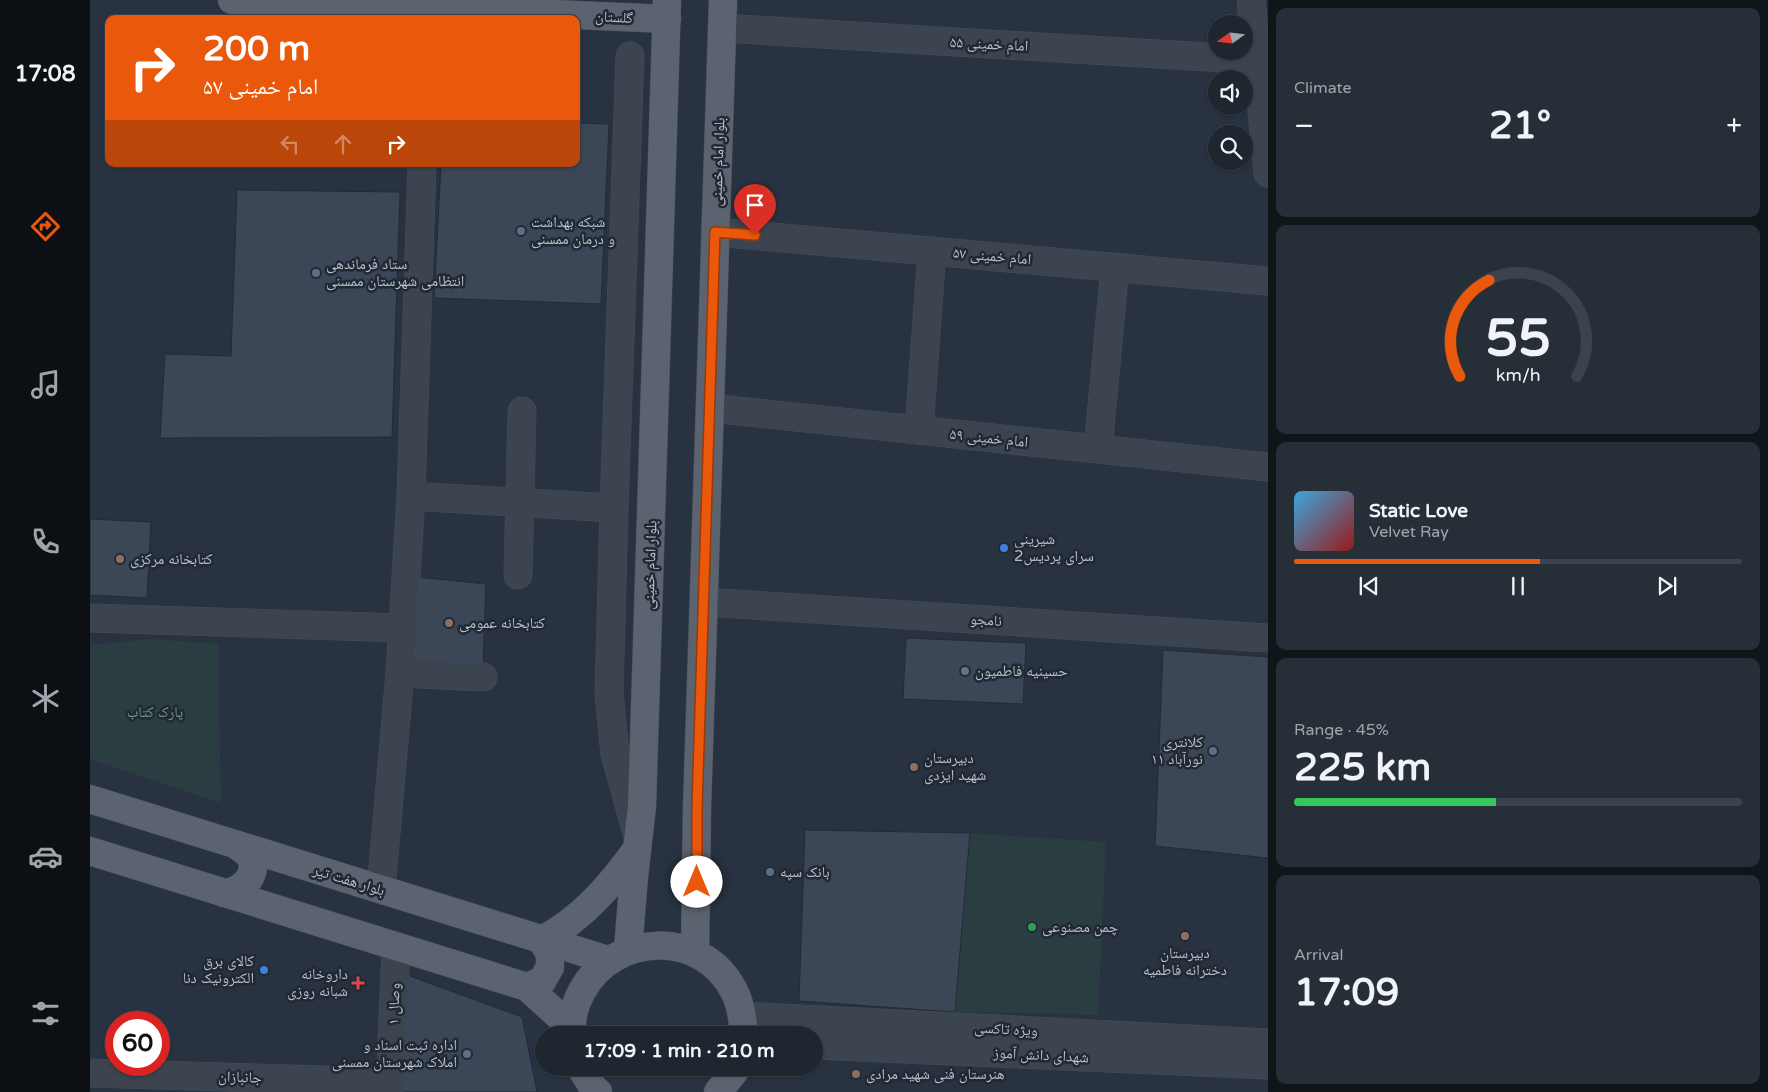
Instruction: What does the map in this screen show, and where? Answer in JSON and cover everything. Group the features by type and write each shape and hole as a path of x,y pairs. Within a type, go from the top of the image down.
{"main road":[{"name":"گلستان","path":"232,0 428,9 532,7 667,10"},
{"name":"بلوار امام خمينی","path":"695,953 697,808 723,0"},
{"name":"بلوار امام خمينی","path":"618,955 638,843 642,806 667,10"},
{"name":"بلوار هفت تیر","path":"90,800 542,940 618,955"},
{"path":"527,987 542,981 550,967 550,954 542,940 555,933 587,909 614,880 638,843"},
{"path":"224,893 240,888 251,875 252,860 248,853 238,846"},
{"path":"90,851 527,987 567,1026"},
{"path":"573,1026 576,1001 589,978 618,955 662,944 695,953 718,968 734,990 743,1026"},
{"path":"586,1076 598,1092"},
{"path":"718,1092 731,1076"}],"street":[{"path":"1251,0 1268,173"},
{"name":"امام خمينی ۵۵","path":"722,28 1257,60"},
{"path":"630,56 609,693 615,754 638,843"},
{"path":"381,890 400,673 411,496 422,167"},
{"name":"امام خمينی ۵۷","path":"715,232 1268,281"},
{"path":"919,430 932,251"},
{"path":"1098,449 1114,267"},
{"name":"امام خمينی ۵۹","path":"710,408 1268,467"},
{"path":"518,575 522,411"},
{"path":"615,472 653,476"},
{"path":"411,496 614,508"},
{"name":"نامجو","path":"704,602 1268,638"},
{"path":"90,618 403,628"},
{"path":"400,673 483,678"},
{"name":"وصال ۱","path":"391,1087 396,946"},
{"name":"ویژه تاکسی","path":"823,1028 1268,1042"},
{"name":"شهدای دانش آموز","path":"823,1045 1268,1064"},
{"name":"جانبازان","path":"90,1073 253,1085 391,1087"}],"green space":[{"name":"پارک کتاب","path":"151,639 218,644 221,803 90,759 90,645"},
{"name":"چمن مصنوعی","path":"970,833 1106,842 1098,1015 955,1012"}],"building":[{"name":"شبکه بهداشت و درمان ممسنی","path":"580,123 609,124 601,304 434,298 441,167 580,167"},
{"name":"ستاد فرماندهی انتظامی شهرستان ممسنی","path":"237,190 400,192 392,437 160,438 165,354 231,356"},
{"name":"کتابخانه مرکزی","path":"90,519 151,522 147,598 90,595"},
{"name":"کتابخانه عمومی","path":"417,577 486,584 483,665 412,662"},
{"name":"حسینیه فاطمیون","path":"906,638 1026,643 1023,704 903,699"},
{"name":"کلانتری ۱۱ نورآباد","path":"1163,650 1268,657 1268,858 1155,846"},
{"path":"805,830 970,833 955,1012 799,1001"},
{"name":"اداره ثبت اسناد و املاک شهرستان ممسنی","path":"407,975 522,1017 537,1092 404,1092"}],"place":[{"name":"شبکه بهداشت و درمان ممسنی","path":"521,231"},
{"name":"ستاد فرماندهی انتظامی شهرستان ممسنی","path":"316,273"},
{"name":"شیرینی سرای پردیس2","path":"1004,548"},
{"name":"کتابخانه مرکزی","path":"120,559"},
{"name":"کتابخانه عمومی","path":"449,623"},
{"name":"حسینیه فاطمیون","path":"965,671"},
{"name":"کلانتری ۱۱ نورآباد","path":"1213,751"},
{"name":"دبیرستان شهید ایزدی","path":"914,767"},
{"name":"بانک سپه","path":"770,872"},
{"name":"چمن مصنوعی","path":"1032,927"},
{"name":"دبیرستان دخترانه فاطمیه","path":"1185,936"},
{"name":"کالای برق الکترونیک دنا","path":"264,970"},
{"name":"داروخانه شبانه روزی","path":"358,983"},
{"name":"اداره ثبت اسناد و املاک شهرستان ممسنی","path":"467,1054"},
{"name":"هنرستان فنی شهید مرادی","path":"856,1074"}],"route":[{"path":"697,882 697,808 715,232 755,235"}]}
